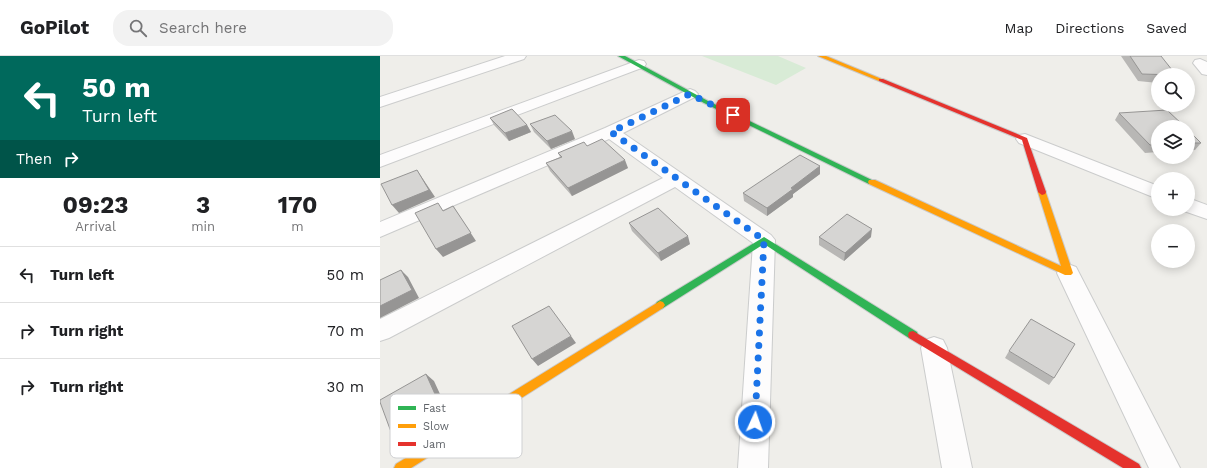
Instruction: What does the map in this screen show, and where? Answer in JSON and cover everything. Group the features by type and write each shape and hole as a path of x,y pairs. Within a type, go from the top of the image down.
{"street":[{"path":"380,102 519,56"},
{"path":"621,56 639,64 690,94 978,233 1068,273"},
{"path":"821,56 1151,190"},
{"path":"380,161 639,64"},
{"path":"380,230 611,132 690,94"},
{"path":"611,132 764,240 934,348 1136,468"},
{"path":"1025,139 1068,273 1165,468"},
{"path":"380,331 676,178"},
{"path":"1195,208 1207,212"},
{"path":"518,394 764,240"},
{"path":"753,468 764,240"},
{"path":"934,348 957,468"},
{"path":"400,468 416,458"}],"green space":[{"path":"702,56 778,56 806,68 776,85"}],"building":[{"path":"1130,56 1161,56 1170,68 1151,68 1151,74 1142,74"},
{"path":"512,109 527,125 505,133 490,118"},
{"path":"1151,111 1169,112 1178,120 1151,120 1150,145 1119,113"},
{"path":"555,115 572,131 547,141 530,124"},
{"path":"1195,137 1201,143 1195,143"},
{"path":"602,139 625,160 568,188 546,163 562,157 558,153 584,142 587,146"},
{"path":"800,155 820,166 791,188 793,189 767,208 743,193"},
{"path":"417,170 429,190 392,205 381,184"},
{"path":"438,203 443,211 453,206 471,233 436,249 415,213"},
{"path":"658,208 688,236 658,253 629,223"},
{"path":"847,214 872,229 845,253 819,237"},
{"path":"401,270 412,290 380,306 380,280"},
{"path":"549,306 571,336 532,359 512,326"},
{"path":"1031,319 1075,344 1054,378 1009,351"},
{"path":"426,374 435,394 391,394"},
{"path":"390,394 390,429 380,402 380,400"}],"traffic: fast":[{"path":"621,56 706,102 872,182"},
{"path":"660,305 764,240 913,335"}],"traffic: slow":[{"path":"821,56 881,80"},
{"path":"872,182 1068,273 1042,192"},
{"path":"518,394 660,305"},
{"path":"400,468 416,458"}],"traffic: jam":[{"path":"881,80 1025,139 1042,192"},
{"path":"913,335 1135,468"}],"route":[{"path":"733,115 690,94 611,132 764,240 755,422"}]}
